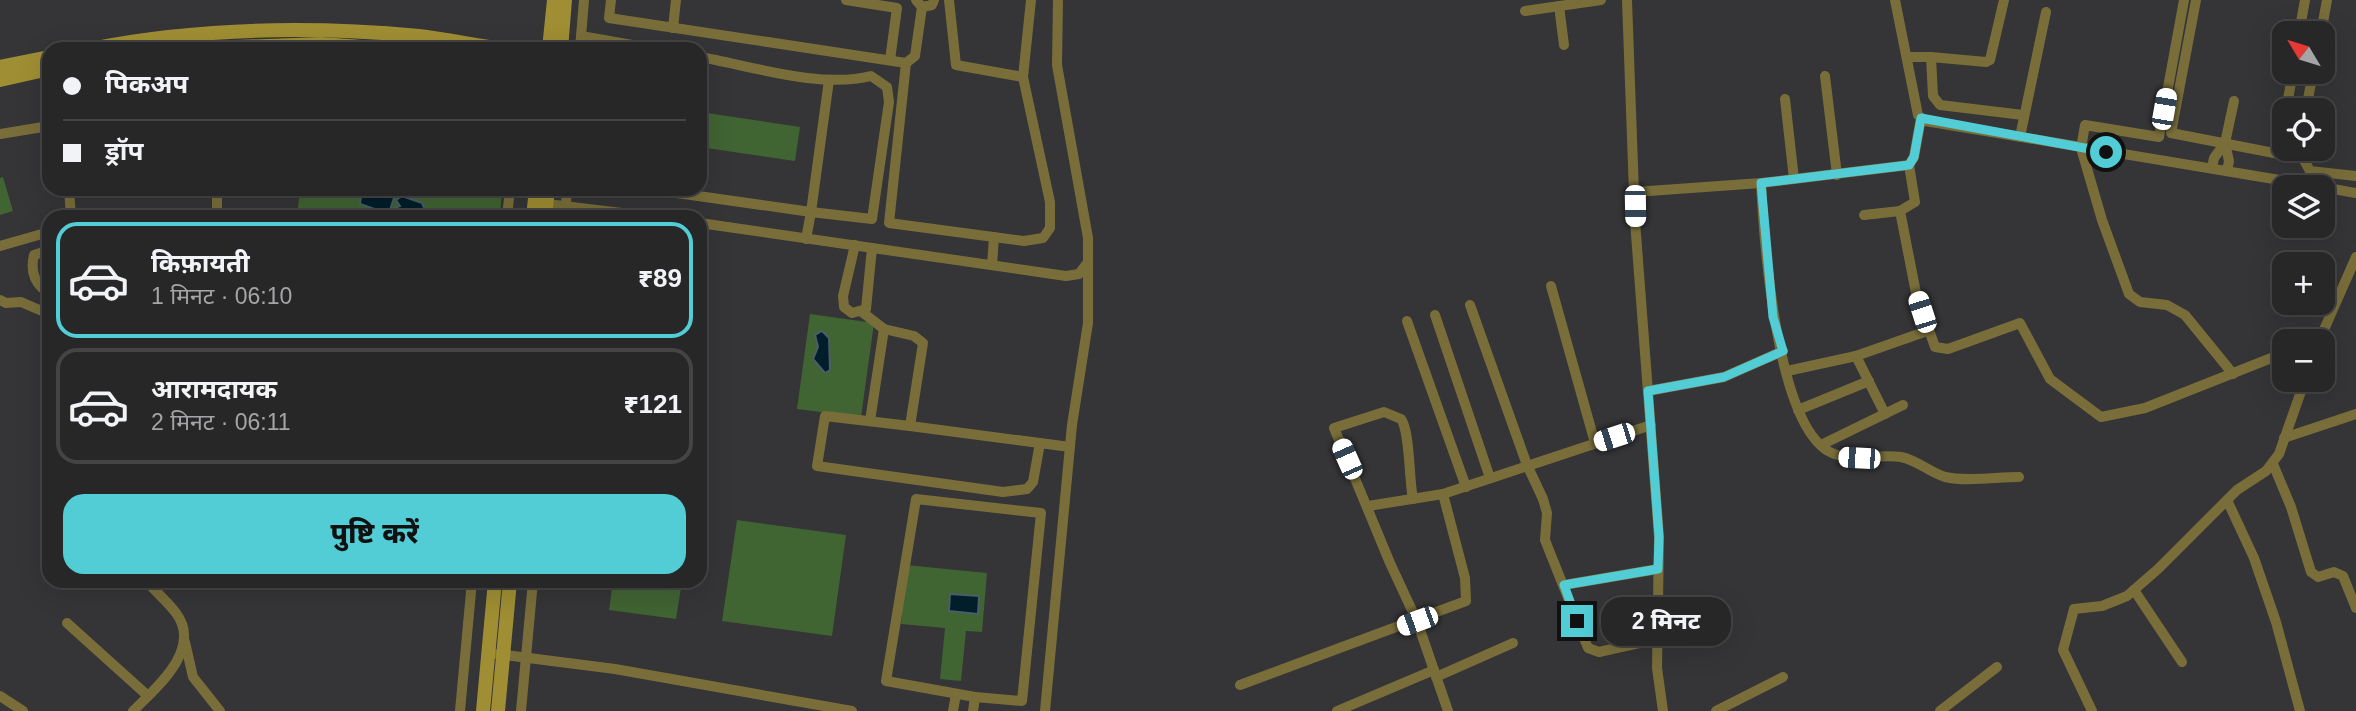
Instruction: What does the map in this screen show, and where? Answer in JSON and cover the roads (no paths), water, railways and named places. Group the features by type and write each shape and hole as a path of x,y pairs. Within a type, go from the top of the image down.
{"street":[{"path":"550,42 554,0"},
{"path":"562,42 565,0"},
{"path":"581,42 584,0"},
{"path":"611,0 609,18 906,63"},
{"path":"673,27 676,0"},
{"path":"846,0 897,8 890,60"},
{"path":"934,0 932,5 919,4 915,56 906,63 889,223 1024,240 1042,238 1050,228 1050,202 1023,77 1031,0"},
{"path":"948,0 957,65 1023,77"},
{"path":"1045,711 1070,447 1088,323 1088,238 1057,65 1058,0"},
{"path":"1525,11 1601,0"},
{"path":"1627,0 1635,192 1651,425 1658,569 1657,639 1663,711"},
{"path":"1864,215 1900,211 1915,202 1909,165 1914,157 1921,118 1895,0"},
{"path":"1907,57 1986,62 1990,60 2004,0"},
{"path":"2184,0 2159,137 2085,125 2081,148 2102,220 2129,294 2140,302 2167,305 2185,315 2207,338 2233,374"},
{"path":"2196,0 2171,133 2272,153"},
{"path":"2301,21 2305,0"},
{"path":"2323,21 2327,0"},
{"path":"1559,6 1564,45"},
{"path":"2020,137 2046,12"},
{"path":"135,42 187,34 263,31 421,36 459,42"},
{"path":"581,36 594,42"},
{"path":"1931,57 1933,96 1940,104 2023,114"},
{"path":"0,67 42,58"},
{"path":"698,196 872,219 890,102 887,87 871,76 852,81 830,80 707,58"},
{"path":"0,80 42,71"},
{"path":"1825,76 1837,175"},
{"path":"806,239 830,80"},
{"path":"1785,99 1794,179"},
{"path":"2212,169 2214,158 2225,143 2234,101"},
{"path":"1921,118 2081,148 2272,179"},
{"path":"0,134 42,127"},
{"path":"2225,143 2229,161 2227,171"},
{"path":"2302,161 2310,171 2356,176"},
{"path":"1635,192 1761,183 1909,165"},
{"path":"1761,183 1773,317 1798,410 1808,433 1821,446 1845,458 1899,457 1951,478 2019,477"},
{"path":"2335,189 2356,193"},
{"path":"566,210 567,196"},
{"path":"547,203 598,210"},
{"path":"1900,211 1916,293 1931,341 1941,350 2019,322 2050,379 2101,417 2145,408 2272,358"},
{"path":"707,224 1066,276 1079,274 1088,262"},
{"path":"0,246 42,234"},
{"path":"992,265 995,237"},
{"path":"855,245 843,303 847,311 862,312 884,329 914,336 923,343 910,426"},
{"path":"862,312 867,303 872,248"},
{"path":"42,252 34,255 32,265 37,282 42,287"},
{"path":"2324,329 2356,257"},
{"path":"1551,286 1595,443"},
{"path":"0,300 6,303 21,302 42,311"},
{"path":"1470,305 1527,465 1543,499 1546,513 1545,540 1584,639 1592,652 1657,639"},
{"path":"1435,315 1490,478"},
{"path":"1407,321 1465,487"},
{"path":"870,421 884,329"},
{"path":"1787,371 1856,356 1927,331"},
{"path":"1648,391 1724,377 1783,351"},
{"path":"1856,356 1885,414"},
{"path":"1798,410 1868,381"},
{"path":"2092,711 2063,650 2074,609 2115,603 2134,590 2227,499 2273,464 2301,392"},
{"path":"1821,446 1903,405"},
{"path":"1413,499 1407,470 1406,428 1395,414 1384,412 1334,428 1390,564 1417,621 1448,711"},
{"path":"2284,438 2356,414"},
{"path":"1040,443 1033,482 1019,491 1003,492 817,466 825,416 910,426 1040,443 1070,447"},
{"path":"1368,506 1443,494 1651,425"},
{"path":"2273,464 2291,507 2311,572 2318,577 2334,572 2343,576 2356,608"},
{"path":"1240,685 1464,603 1467,597 1443,494"},
{"path":"916,499 1041,513 1022,701 975,697 886,681 916,499"},
{"path":"2227,499 2254,558 2276,622 2300,711"},
{"path":"1564,585 1658,569"},
{"path":"153,588 177,614 193,677 220,711"},
{"path":"460,711 471,588"},
{"path":"495,588 498,711"},
{"path":"483,711 509,588"},
{"path":"521,711 532,588"},
{"path":"2134,590 2182,662"},
{"path":"67,623 148,696"},
{"path":"134,711 168,676 177,661 183,635"},
{"path":"1337,711 1513,643"},
{"path":"496,654 615,669 852,711"},
{"path":"1940,711 1997,667"},
{"path":"1716,711 1783,677"},
{"path":"953,711 956,694"},
{"path":"0,696 23,711"},
{"path":"973,711 975,697"}],"water":[{"path":"361,196 395,196 390,210 376,210 360,204"},
{"path":"402,196 422,203 425,210 390,210 400,206 396,200"},
{"path":"822,331 829,338 830,370 825,373 813,359 818,347 815,335"},
{"path":"950,594 979,596 978,614 949,611"}]}
